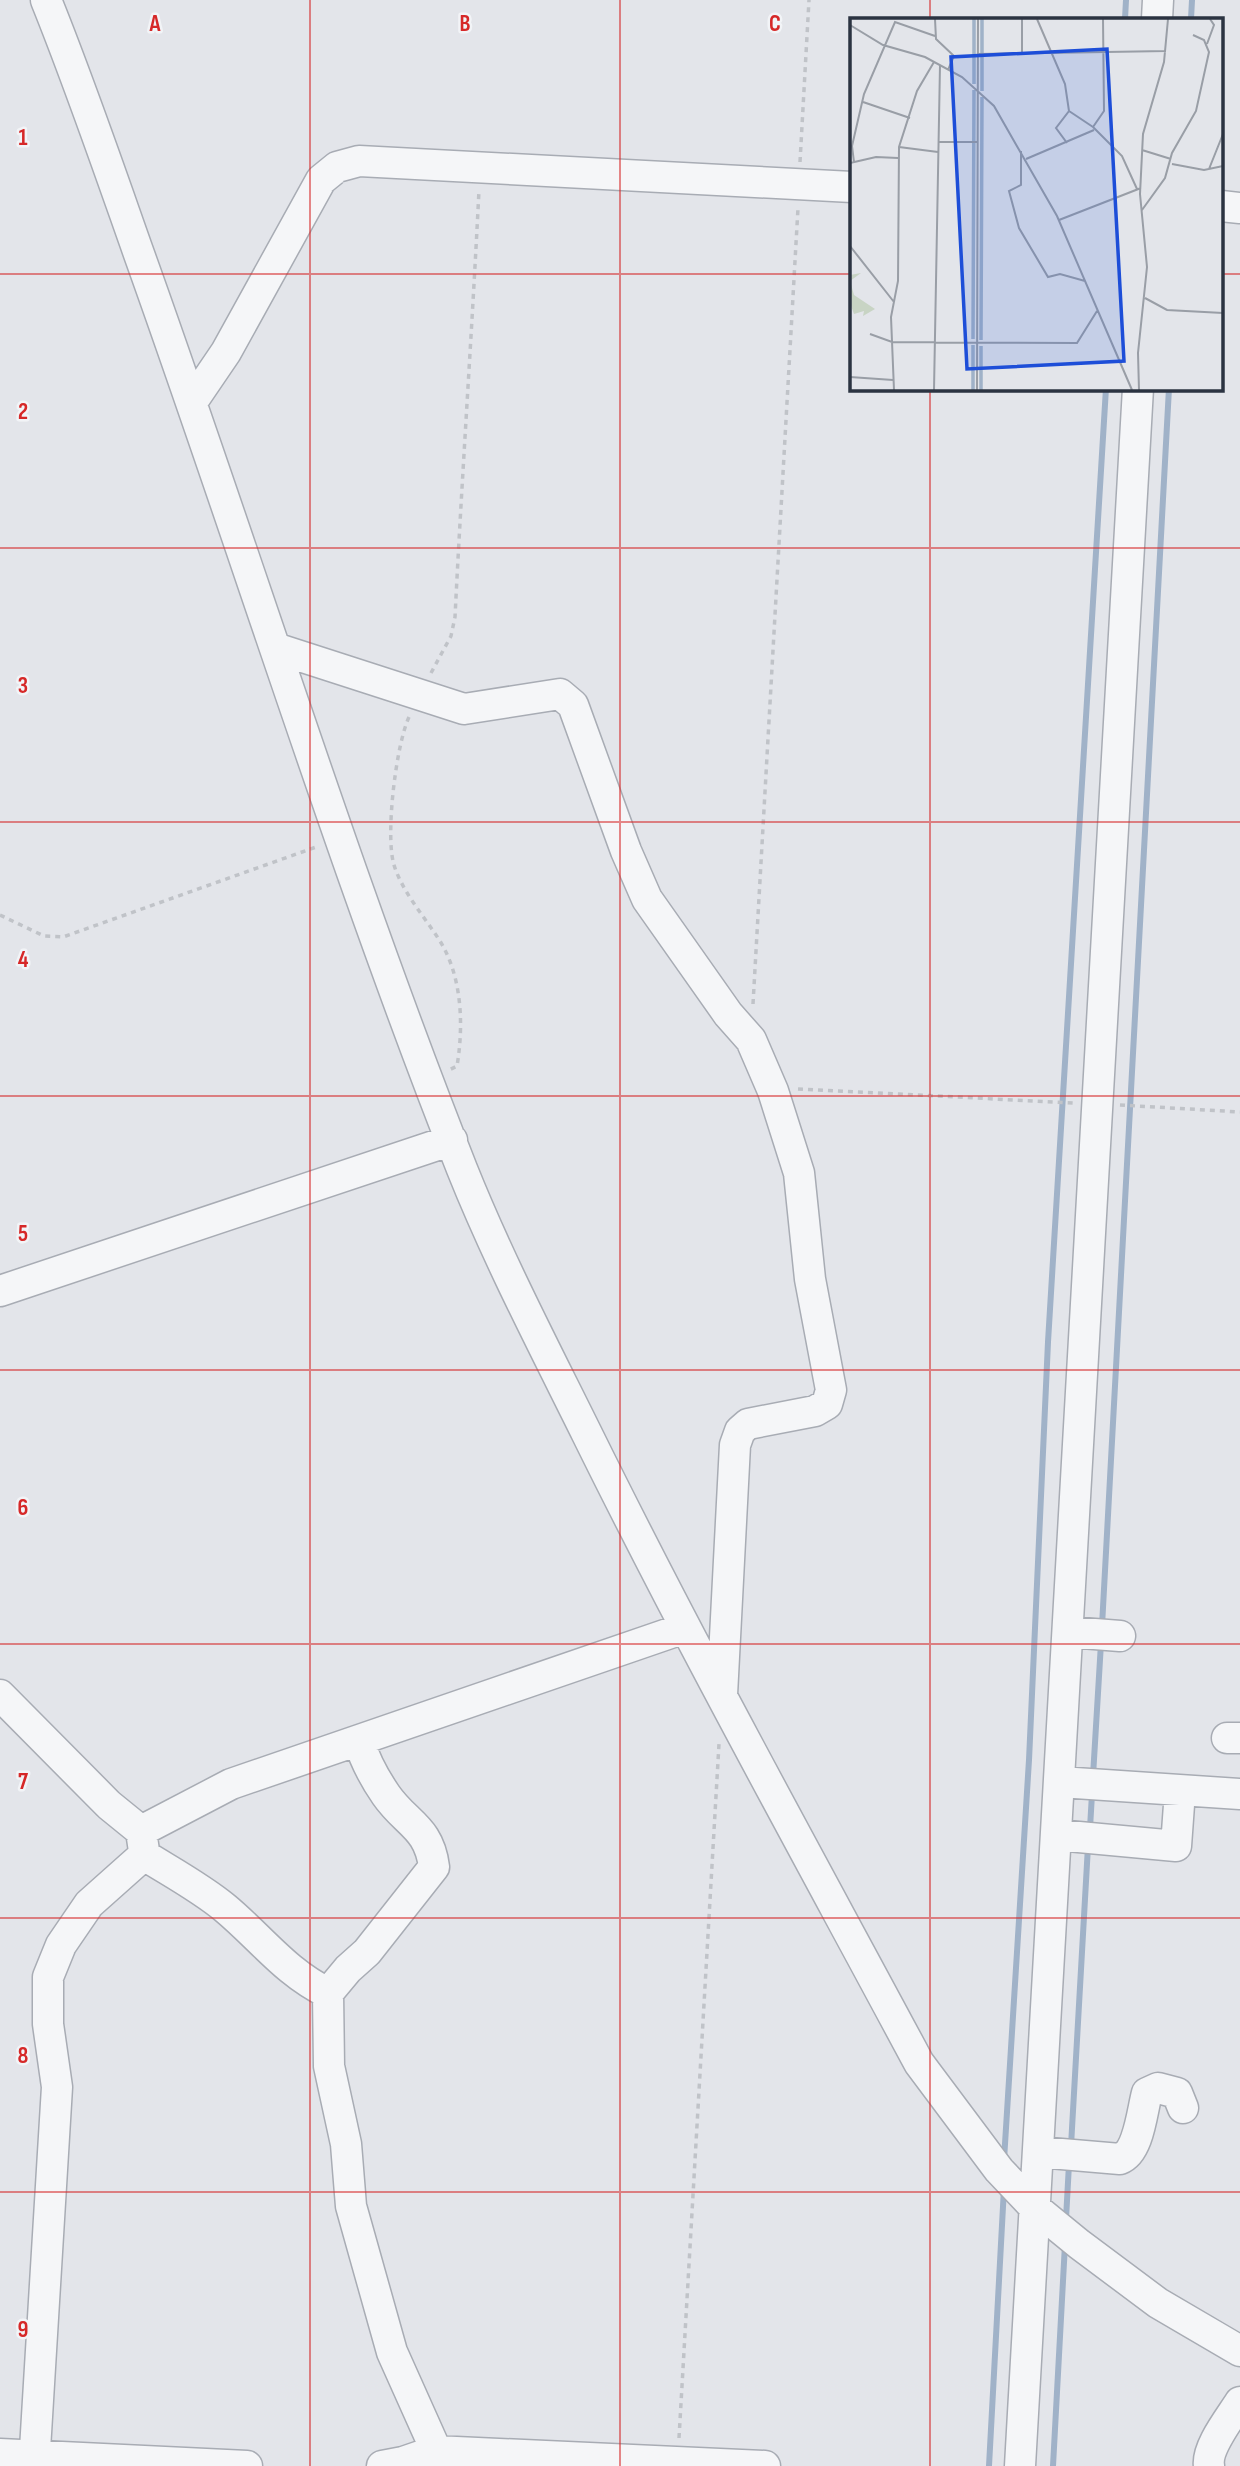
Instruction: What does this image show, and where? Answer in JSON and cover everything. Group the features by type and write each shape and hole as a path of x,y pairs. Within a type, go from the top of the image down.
{"street":[{"path":"46,0 192,402 341,838 463,1171 533,1325 685,1628 919,2063 1005,2177 1065,2234 1158,2303 1240,2351"},
{"path":"1157,18 1158,0"},
{"path":"192,402 226,352 321,180 337,166 359,161 850,187"},
{"path":"1222,206 1240,208"},
{"path":"1020,2466 1035,2208 1060,2154 1081,1837 1082,1784 1099,1634 1138,390"},
{"path":"275,648 464,709 561,694 573,705 626,851 647,899 728,1014 751,1040 773,1091 799,1173 810,1279 831,1390 827,1404 815,1411 748,1424 740,1431 735,1445 722,1695"},
{"path":"0,1291 452,1140"},
{"path":"35,2461 57,2087 48,2024 48,1977 61,1945 89,1904 143,1843 231,1784 685,1628"},
{"path":"0,1695 143,1843 224,1907 287,1967 328,1993"},
{"path":"359,1741 364,1758 387,1797 421,1832 432,1853 433,1867 367,1952 328,1993 329,2066 346,2144 351,2206 392,2352 439,2458"},
{"path":"1082,1784 1240,1794"},
{"path":"1081,1837 1176,1846 1180,1791"},
{"path":"1060,2154 1120,2159 1125,2157 1133,2148 1147,2093 1158,2088 1177,2093 1183,2108"},
{"path":"1209,2466 1208,2460 1217,2439 1240,2402"},
{"path":"0,2454 35,2461 247,2466"},
{"path":"382,2466 439,2458 765,2466"}],"path":[{"path":"751,1040 809,0"},
{"path":"428,1080 457,1066 462,1035 458,989 451,962 394,864 391,837 396,768 405,726 451,636 455,617 463,440 481,169"},
{"path":"0,915 44,936 63,937 341,838"},
{"path":"773,1091 789,1089 1073,1103"},
{"path":"1119,1105 1240,1112"},
{"path":"677,2464 720,1737"}],"waterway":[{"path":"1125,18 1126,0"},
{"path":"1191,18 1192,0"},
{"path":"1004,2160 1029,1760 1048,1342 1106,390"},
{"path":"1102,1626 1169,390"},
{"path":"1093,1776 1101,1643"},
{"path":"1090,1828 1092,1794"},
{"path":"1071,2146 1088,1846"},
{"path":"1066,2219 1069,2164"},
{"path":"989,2466 1004,2188"},
{"path":"1053,2466 1065,2244"}]}
